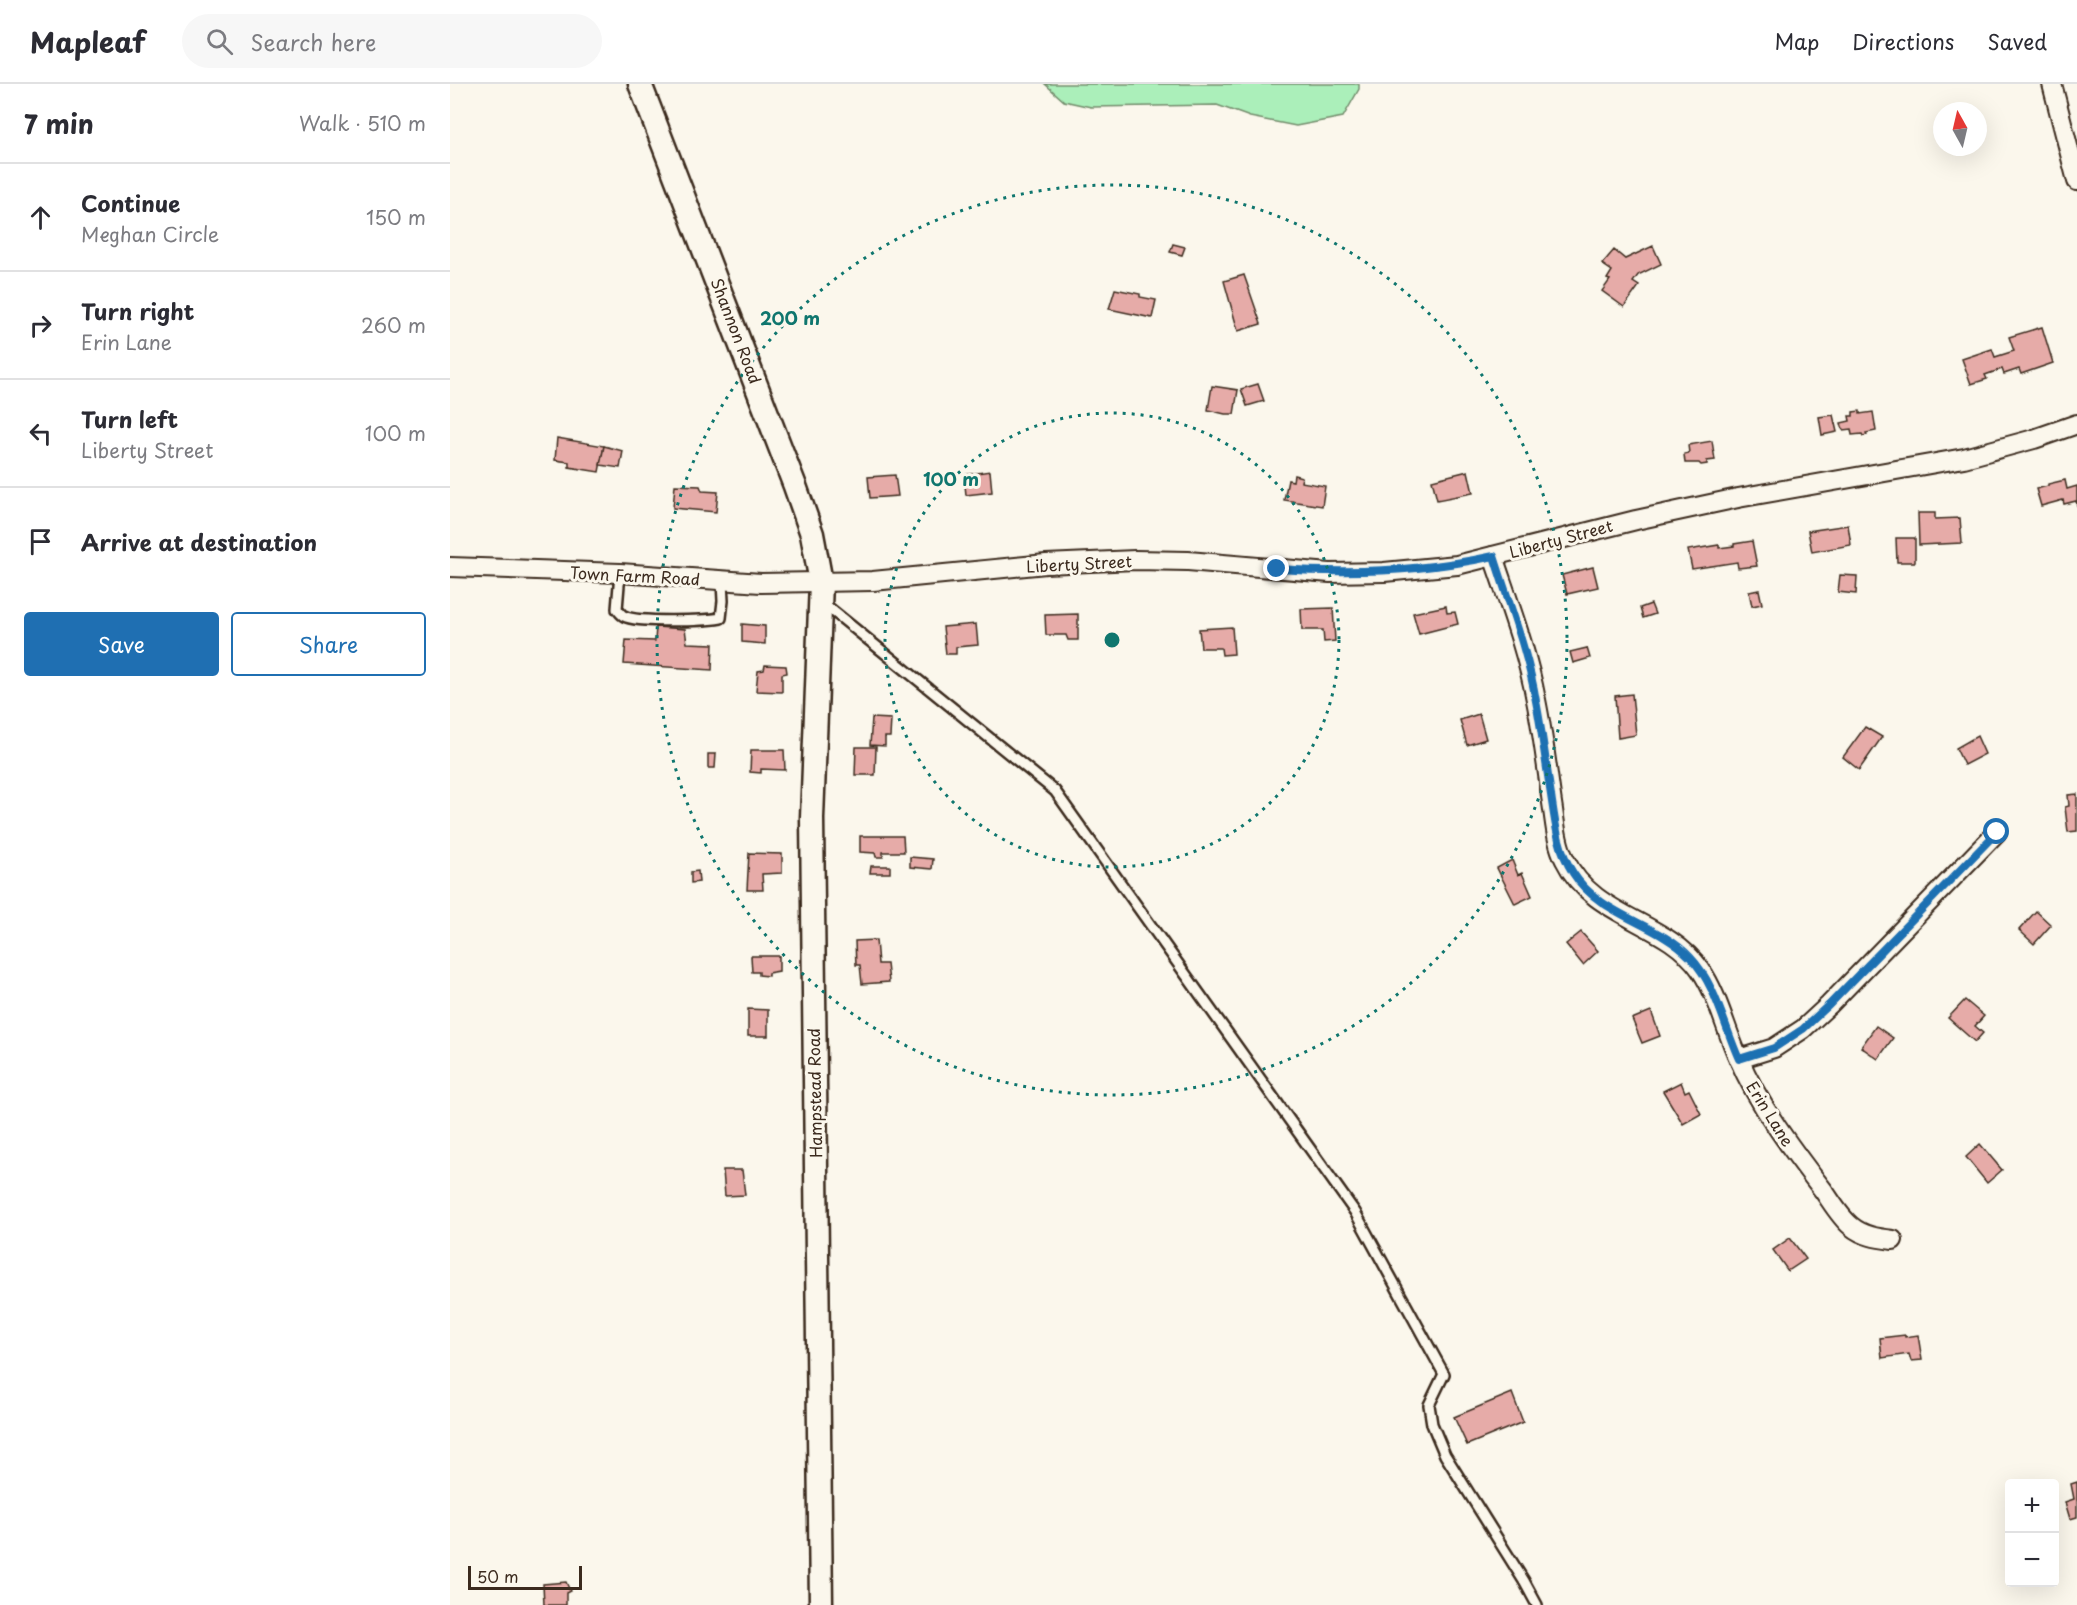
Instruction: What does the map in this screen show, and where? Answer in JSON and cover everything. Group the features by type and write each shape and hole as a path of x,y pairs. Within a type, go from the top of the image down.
{"street":[{"name":"Shannon Road","path":"640,84 799,496 812,534 821,592"},
{"path":"2052,84 2077,181"},
{"name":"Liberty Street","path":"821,592 873,581 1046,564 1135,560 1188,561 1330,573 1384,572 1438,567 1494,556 1635,520 1738,498 1964,458 2034,439 2077,424"},
{"name":"Erin Lane","path":"1494,556 1528,665 1536,699 1555,823 1564,859 1583,887 1595,898 1623,916 1640,923 1689,956 1709,986 1756,1096 1784,1140 1850,1225 1868,1236 1893,1240"},
{"name":"Town Farm Road","path":"450,567 620,573 821,592"},
{"name":"Hampstead Road","path":"821,592 812,828 821,1605"},
{"path":"1739,1059 1774,1048 1803,1029 1997,832"}],"lane":[{"path":"620,573 617,609 622,615 633,618 693,621 720,618 723,601 722,582"},
{"path":"821,592 1055,791 1355,1212 1444,1374 1429,1405 1432,1424 1445,1455 1537,1605"}],"green space":[{"path":"1045,84 1359,84 1359,89 1343,117 1296,126 1250,117 1217,105 1091,107 1064,101"}],"building":[{"path":"1173,244 1185,247 1182,255 1170,252"},
{"path":"1653,246 1661,264 1638,275 1633,282 1639,286 1624,307 1602,291 1610,280 1607,279 1612,271 1602,264 1614,250 1625,259"},
{"path":"1244,275 1261,324 1238,331 1224,281"},
{"path":"1115,289 1156,300 1152,318 1109,309"},
{"path":"2042,327 2053,363 2021,374 2019,369 2004,374 2002,369 1985,375 1987,379 1971,384 1962,359 1992,349 1995,357 2014,351 2009,337"},
{"path":"1258,384 1264,401 1247,406 1241,389"},
{"path":"1212,386 1238,390 1234,414 1208,410"},
{"path":"1860,411 1860,414 1873,412 1876,431 1863,436 1862,434 1852,435 1851,429 1843,430 1841,423 1850,421 1849,416 1853,416 1853,412"},
{"path":"1833,415 1837,432 1822,435 1819,417"},
{"path":"557,438 604,446 599,472 569,467 569,462 555,460"},
{"path":"1712,441 1715,460 1701,465 1685,463 1684,454 1689,453 1688,445"},
{"path":"604,446 623,451 620,468 600,465"},
{"path":"990,471 992,492 966,495 964,475"},
{"path":"1468,471 1473,493 1437,500 1432,480"},
{"path":"895,475 898,496 870,498 868,477"},
{"path":"1294,475 1302,477 1301,482 1325,486 1322,506 1284,500 1288,480 1293,481"},
{"path":"2065,480 2067,489 2077,486 2077,506 2076,501 2064,504 2063,500 2041,506 2036,489"},
{"path":"675,485 700,486 702,491 718,492 716,512 673,508"},
{"path":"1918,513 1935,513 1935,519 1960,518 1962,543 1919,545"},
{"path":"1848,525 1851,545 1812,552 1808,531"},
{"path":"1896,538 1915,538 1915,562 1897,562"},
{"path":"1752,541 1757,566 1738,568 1737,562 1692,569 1688,550 1719,545 1719,548 1734,546 1734,544"},
{"path":"1593,567 1598,587 1567,594 1562,575"},
{"path":"1840,575 1857,576 1856,594 1838,592"},
{"path":"1759,590 1762,604 1752,606 1749,592"},
{"path":"1651,604 1655,614 1643,618 1640,608"},
{"path":"1446,606 1447,613 1455,612 1458,624 1419,634 1413,613"},
{"path":"1333,608 1335,641 1324,642 1323,630 1302,630 1301,609"},
{"path":"1078,614 1078,640 1068,640 1066,635 1046,635 1045,615"},
{"path":"742,624 765,626 765,644 742,642"},
{"path":"976,624 978,645 956,647 956,654 946,654 943,627"},
{"path":"656,627 685,629 687,643 713,644 712,670 624,664 626,640 655,641"},
{"path":"1232,627 1234,654 1222,655 1221,648 1201,648 1199,629"},
{"path":"1587,648 1590,658 1573,663 1570,652"},
{"path":"765,665 786,666 787,673 782,674 782,692 756,691 758,671 764,670"},
{"path":"1632,694 1636,735 1618,738 1615,696"},
{"path":"1479,714 1486,739 1467,745 1460,720"},
{"path":"872,718 891,719 890,737 885,737 885,746 870,745"},
{"path":"1865,727 1882,737 1859,770 1843,757"},
{"path":"1977,736 1985,754 1964,765 1956,748"},
{"path":"856,747 876,747 875,775 855,775"},
{"path":"751,750 784,750 785,770 761,769 761,773 750,772"},
{"path":"708,754 716,754 715,768 708,768"},
{"path":"2077,794 2077,831 2068,832 2065,807 2069,806 2068,795"},
{"path":"860,836 903,836 904,852 883,852 883,857 876,857 875,853 860,852"},
{"path":"749,853 782,854 782,873 762,874 763,890 747,890"},
{"path":"910,857 933,859 932,869 910,867"},
{"path":"1512,860 1518,875 1522,873 1532,896 1515,904 1497,868"},
{"path":"871,866 890,866 890,873 870,873"},
{"path":"698,871 699,882 691,883 691,872"},
{"path":"2036,911 2051,925 2034,944 2019,930"},
{"path":"1581,932 1598,951 1583,965 1566,944"},
{"path":"876,940 878,964 887,964 889,982 862,984 860,965 856,965 855,941"},
{"path":"751,956 779,956 779,971 768,973 768,976 752,972"},
{"path":"1965,1000 1984,1016 1975,1026 1983,1033 1975,1042 1948,1018"},
{"path":"748,1009 768,1010 768,1036 748,1036"},
{"path":"1651,1011 1660,1036 1642,1043 1632,1019"},
{"path":"1876,1026 1893,1038 1878,1059 1861,1047"},
{"path":"1681,1082 1685,1092 1689,1090 1701,1114 1683,1124 1663,1091"},
{"path":"1980,1144 2002,1170 1987,1183 1966,1157"},
{"path":"723,1170 742,1170 745,1195 725,1196"},
{"path":"1790,1238 1806,1259 1788,1271 1773,1250"},
{"path":"1905,1335 1905,1337 1918,1335 1922,1360 1911,1361 1909,1354 1882,1358 1880,1338"},
{"path":"1512,1393 1523,1422 1467,1445 1454,1417"},
{"path":"2077,1482 2077,1517 2070,1519 2065,1502 2074,1499 2071,1484"},
{"path":"566,1582 570,1591 566,1593 566,1605 544,1605 543,1584"}],"route":[{"path":"1277,569 1330,573 1384,572 1457,565 1494,556 1528,665 1536,699 1555,823 1564,859 1573,875 1595,898 1623,916 1640,923 1689,956 1709,986 1739,1059 1774,1048 1803,1029 1997,832"}]}
